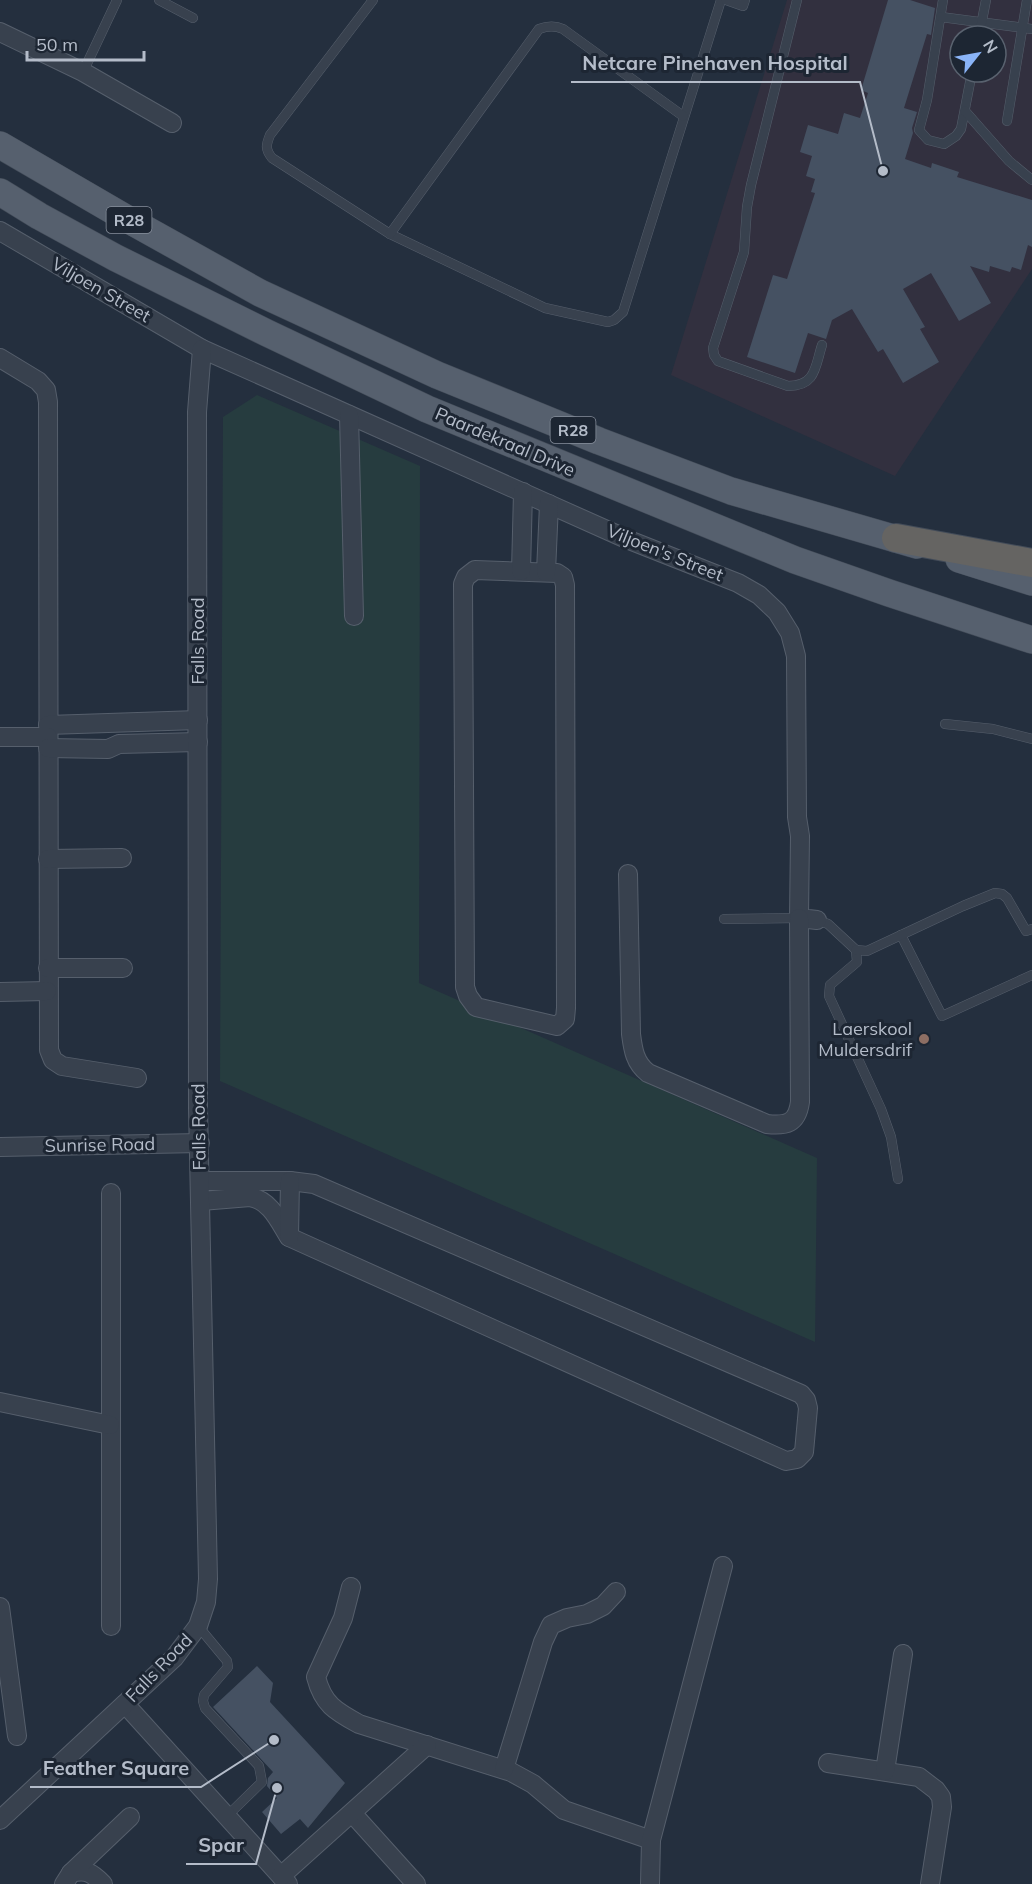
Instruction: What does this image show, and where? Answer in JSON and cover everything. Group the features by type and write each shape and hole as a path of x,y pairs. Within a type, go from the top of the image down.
{"highway":[{"path":"896,538 1032,563"}],"main road":[{"name":"Paardekraal Drive","path":"0,145 260,293 437,375 599,441 731,491 896,538 1032,582"},
{"path":"0,159 145,240 230,284 260,293"},
{"name":"Paardekraal Drive","path":"0,192 116,258 427,409 795,560 1032,640"}],"street":[{"path":"0,32 83,72 172,123"},
{"name":"Viljoen Street","path":"0,231 202,349"},
{"name":"Viljoen's Street","path":"202,349 629,540 738,583 759,595 777,612 790,633 796,656 797,817 808,919 800,1102 798,1112 787,1124 767,1124 641,1068 633,1051 628,874"},
{"name":"Falls Road","path":"0,1820 174,1658 198,1626 206,1602 208,1579 198,1108 196,412 202,349"},
{"path":"0,358 38,381 46,390 48,402 49,1050 53,1060 62,1066 137,1078"},
{"path":"349,415 354,616"},
{"path":"521,572 523,492"},
{"path":"546,572 549,504"},
{"path":"475,570 546,572 557,573 563,577 565,585 566,1008 565,1019 557,1026 476,1007 465,987 463,584 466,577 475,570"},
{"path":"48,737 119,722 198,720"},
{"path":"119,722 120,744"},
{"path":"0,736 48,737 108,749 120,744 198,742"},
{"path":"48,859 122,858"},
{"path":"48,968 123,968"},
{"path":"0,992 48,991"},
{"name":"Sunrise Road","path":"0,1147 200,1143"},
{"path":"201,1181 235,1190 261,1201 270,1208 289,1237 786,1461 797,1459 804,1452 808,1408 801,1394 314,1184 290,1180 235,1190 201,1201"},
{"path":"289,1237 290,1180"},
{"path":"111,1193 111,1626"},
{"path":"0,1402 110,1425"},
{"path":"650,1884 651,1840 723,1566"},
{"path":"351,1587 343,1618 316,1677 324,1700 337,1712 359,1724 504,1769 533,1784 564,1810 651,1840"},
{"path":"504,1769 543,1642 552,1625 567,1618 587,1614 603,1606 616,1592"},
{"path":"0,1607 16,1736"},
{"path":"885,1772 903,1654"},
{"path":"125,1704 285,1880 352,1813 427,1745"},
{"path":"828,1763 919,1777 930,1783 941,1797 942,1807 930,1884"},
{"path":"352,1813 416,1884"},
{"path":"68,1878 130,1817"},
{"path":"68,1878 82,1870 92,1874 103,1884"}],"lane":[{"path":"83,72 117,0"},
{"path":"159,0 193,18"},
{"path":"373,0 270,135 266,147 272,158 390,234 545,308 608,322 623,312 721,0"},
{"path":"726,0 743,6 745,0"},
{"path":"797,0 751,185 744,252 713,348 718,361 788,386 798,386 807,383 812,376 822,345"},
{"path":"943,0 927,100 919,130 928,140 944,144 956,136 961,129 970,84"},
{"path":"982,23 986,0"},
{"path":"1007,121 1027,29 1027,0"},
{"path":"941,17 1027,29"},
{"path":"390,234 539,29 552,26 562,30 683,116"},
{"path":"965,111 993,145 1032,180"},
{"path":"945,724 993,729 1032,740"},
{"path":"723,920 808,919 828,924 856,950 867,951 995,893 1007,898 1029,930"},
{"path":"901,935 942,1016 1032,975"},
{"path":"856,950 857,962 830,985 829,996 881,1109 891,1137 898,1179"},
{"path":"198,1626 227,1661 228,1667 204,1695 205,1708 259,1766 261,1774 262,1782 227,1816"}],"shaded area":[{"path":"787,0 1032,0 1032,269 895,476 671,375"}],"green space":[{"path":"257,395 420,466 419,983 817,1158 815,1342 220,1081 223,417"}],"building":[{"path":"888,0 910,0 935,8 931,35 927,34 904,108 917,112 905,159 931,168 932,163 959,172 957,177 1032,200 1032,247 1028,245 1021,270 1012,267 1010,272 990,266 989,272 970,266 991,303 959,321 931,273 903,289 925,327 920,329 939,362 903,383 883,349 878,352 852,309 832,320 826,339 808,333 795,373 747,357 773,275 787,279 815,193 811,192 815,179 806,176 812,156 800,152 808,125 838,134 844,113 860,118 868,93 861,90"},
{"path":"257,1666 273,1683 270,1702 345,1783 308,1828 300,1819 281,1834 262,1812 277,1798 267,1786 268,1778 273,1772 213,1707"}],"place":[{"name":"Netcare Pinehaven Hospital","path":"883,171"},
{"name":"Laerskool Muldersdrif","path":"924,1039"},
{"name":"Feather Square","path":"274,1740"},
{"name":"Spar","path":"277,1788"}]}
